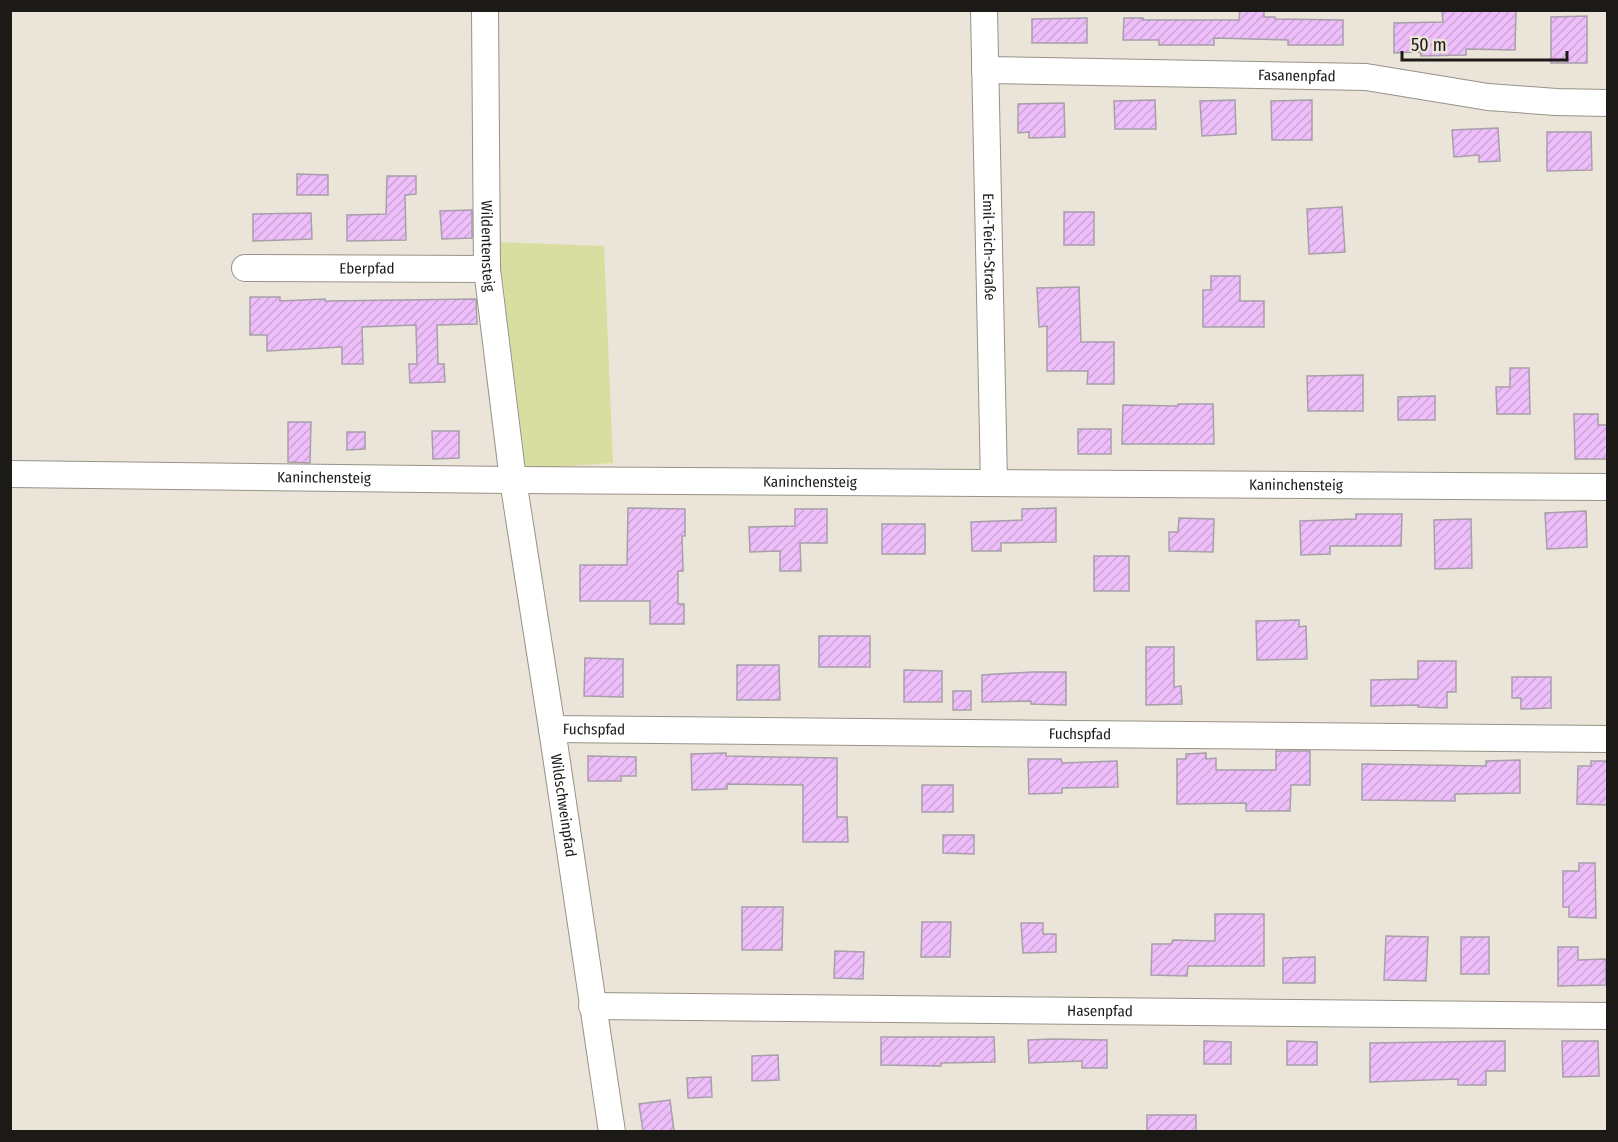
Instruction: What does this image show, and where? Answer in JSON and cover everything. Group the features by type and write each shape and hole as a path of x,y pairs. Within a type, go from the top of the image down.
{"street":[{"name":"Wildentensteig","path":"485,10 487,269 513,480"},
{"name":"Emil-Teich-Straße","path":"984,10 994,483"},
{"name":"Fasanenpfad","path":"985,70 1366,77 1488,97 1608,103"},
{"name":"Eberpfad","path":"245,268 487,269"},
{"name":"Kaninchensteig","path":"10,474 513,480 1608,487"},
{"name":"Wildschweinpfad","path":"513,480 612,1131"},
{"name":"Fuchspfad","path":"552,729 1608,739"},
{"name":"Hasenpfad","path":"592,1006 1608,1016"}],"green space":[{"path":"498,242 604,246 613,463 526,469"}],"building":[{"path":"1240,10 1264,10 1264,17 1275,17 1275,19 1343,20 1343,45 1288,45 1288,40 1214,38 1214,45 1159,45 1159,40 1123,40 1124,18 1239,20"},
{"path":"1442,10 1516,10 1515,50 1466,49 1466,55 1421,56 1420,52 1394,53 1394,23 1443,22"},
{"path":"1587,16 1587,63 1551,63 1551,17"},
{"path":"1087,18 1087,43 1032,43 1032,19"},
{"path":"1155,100 1156,129 1115,129 1114,101"},
{"path":"1235,100 1236,134 1202,136 1200,101"},
{"path":"1312,100 1312,140 1272,140 1271,101"},
{"path":"1064,103 1065,137 1029,138 1029,132 1018,133 1018,104"},
{"path":"1498,128 1500,161 1479,162 1479,155 1454,157 1452,130"},
{"path":"1547,132 1591,132 1592,170 1547,171"},
{"path":"297,174 328,175 328,195 297,195"},
{"path":"387,176 416,176 416,194 405,195 406,240 347,241 347,215 386,214"},
{"path":"1342,207 1345,252 1309,254 1307,209"},
{"path":"472,210 472,238 442,239 440,211"},
{"path":"1064,212 1094,212 1094,245 1064,245"},
{"path":"311,213 312,239 253,241 253,214"},
{"path":"1211,276 1240,276 1240,301 1264,301 1264,327 1203,327 1203,290 1211,290"},
{"path":"1079,287 1081,342 1114,342 1114,384 1087,384 1088,371 1047,371 1047,326 1039,327 1037,288"},
{"path":"250,297 280,297 280,301 476,299 477,324 437,325 438,364 444,364 445,382 410,383 409,364 417,364 416,325 362,327 363,364 342,364 342,347 267,351 267,335 250,335"},
{"path":"1510,368 1529,368 1530,414 1497,414 1496,387 1510,387"},
{"path":"1363,375 1363,411 1308,411 1307,376"},
{"path":"1435,396 1435,420 1398,420 1398,397"},
{"path":"1178,404 1213,404 1214,444 1122,444 1123,405 1178,406"},
{"path":"1574,414 1598,414 1598,425 1608,425 1608,459 1575,459"},
{"path":"288,422 311,422 310,463 288,462"},
{"path":"1078,429 1111,429 1111,454 1078,454"},
{"path":"432,431 459,431 459,458 433,459"},
{"path":"347,432 365,432 365,449 347,450"},
{"path":"628,508 685,509 685,536 682,536 683,571 678,571 678,604 684,604 684,624 650,624 650,601 580,601 580,565 627,565"},
{"path":"1056,508 1056,542 1001,543 1001,551 972,551 971,522 1022,520 1022,509"},
{"path":"795,509 827,509 827,543 800,543 801,571 780,571 780,551 750,552 749,527 795,526"},
{"path":"1586,511 1587,547 1547,549 1545,513"},
{"path":"1356,514 1402,514 1401,546 1330,546 1330,554 1301,555 1300,521 1356,519"},
{"path":"1179,518 1214,519 1213,552 1169,551 1169,532 1178,532"},
{"path":"1471,519 1472,568 1435,569 1434,520"},
{"path":"882,524 925,524 925,554 882,554"},
{"path":"1094,556 1129,556 1129,591 1094,591"},
{"path":"1299,620 1299,627 1306,626 1307,659 1257,660 1256,621"},
{"path":"819,636 870,636 870,667 819,667"},
{"path":"1146,647 1174,647 1174,687 1181,686 1182,704 1146,705"},
{"path":"585,658 623,659 623,697 584,696"},
{"path":"1418,661 1456,661 1456,692 1447,692 1447,708 1418,707 1418,705 1371,706 1371,680 1418,679"},
{"path":"737,665 779,665 780,700 737,700"},
{"path":"904,670 942,671 942,702 904,702"},
{"path":"1066,672 1066,705 1031,704 1031,701 982,702 982,675"},
{"path":"1512,677 1551,677 1551,708 1521,709 1521,698 1512,698"},
{"path":"953,691 971,691 971,710 953,710"},
{"path":"1276,751 1310,751 1310,785 1291,785 1290,811 1246,811 1246,803 1177,804 1177,759 1186,759 1186,754 1206,753 1206,759 1216,758 1216,770 1276,770"},
{"path":"726,753 726,756 837,758 837,817 847,817 848,842 803,842 803,785 727,784 727,789 692,790 691,754"},
{"path":"588,756 636,757 636,776 621,776 621,781 588,781"},
{"path":"1028,759 1061,759 1062,763 1117,761 1118,787 1062,788 1062,793 1029,794"},
{"path":"1520,760 1520,793 1455,794 1455,801 1362,800 1362,764 1486,766 1486,761"},
{"path":"1591,761 1608,761 1608,805 1577,804 1578,766 1591,766"},
{"path":"922,785 953,785 953,812 922,812"},
{"path":"943,835 974,835 974,854 943,853"},
{"path":"1579,863 1595,863 1596,918 1569,917 1569,907 1563,907 1563,871 1579,871"},
{"path":"742,907 783,907 782,950 742,950"},
{"path":"1215,914 1264,914 1264,966 1188,966 1187,976 1151,975 1152,944 1171,944 1173,940 1215,941"},
{"path":"922,922 951,922 950,957 921,957"},
{"path":"1021,923 1043,923 1043,934 1056,934 1056,952 1023,953"},
{"path":"1386,936 1428,937 1426,981 1384,980"},
{"path":"1461,937 1489,937 1489,974 1461,974"},
{"path":"1558,947 1578,947 1578,960 1606,959 1606,985 1558,986"},
{"path":"835,951 864,952 863,979 834,978"},
{"path":"1315,957 1315,983 1283,983 1283,958"},
{"path":"881,1037 994,1037 995,1062 941,1063 941,1066 881,1065"},
{"path":"1028,1040 1107,1040 1107,1068 1082,1068 1082,1061 1029,1063"},
{"path":"1204,1041 1231,1042 1231,1064 1204,1064"},
{"path":"1287,1041 1317,1042 1317,1065 1287,1065"},
{"path":"1505,1041 1505,1071 1486,1071 1486,1085 1458,1085 1458,1079 1370,1082 1370,1043"},
{"path":"1562,1041 1598,1041 1599,1076 1563,1077"},
{"path":"778,1055 779,1080 752,1081 752,1056"},
{"path":"711,1077 712,1097 688,1098 687,1078"},
{"path":"670,1100 674,1131 643,1131 639,1104"},
{"path":"1147,1115 1196,1115 1196,1131 1147,1131"}]}
